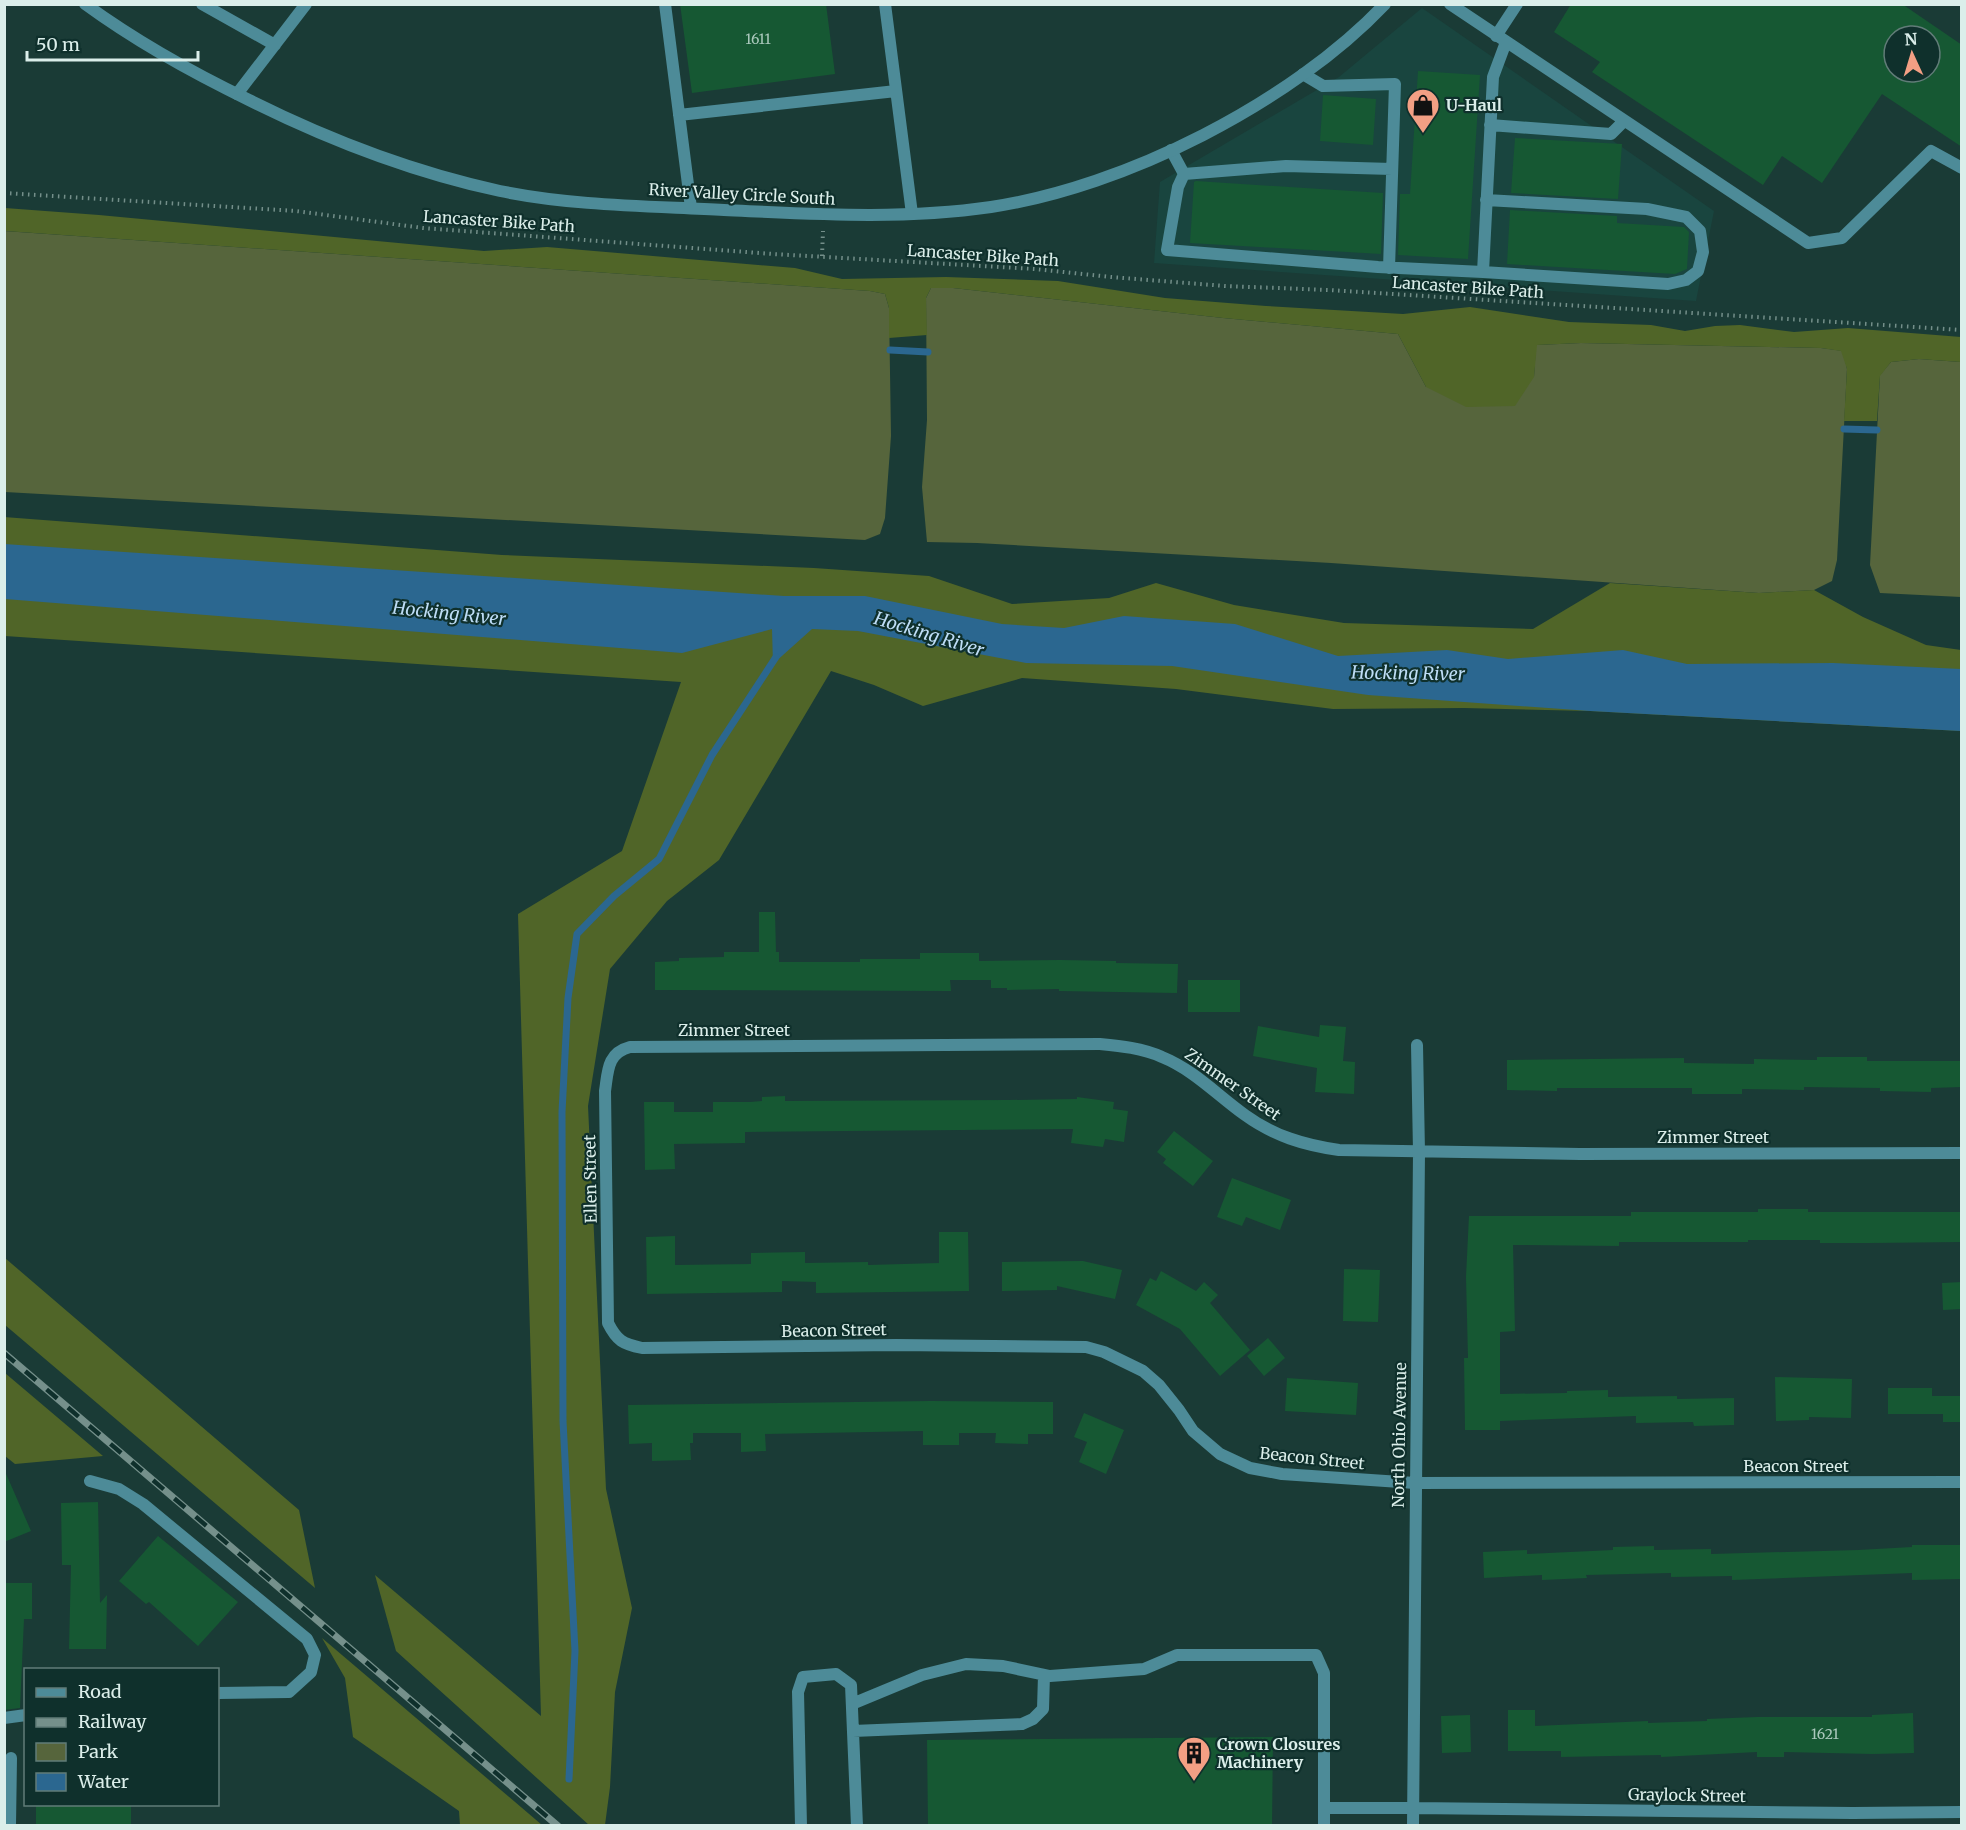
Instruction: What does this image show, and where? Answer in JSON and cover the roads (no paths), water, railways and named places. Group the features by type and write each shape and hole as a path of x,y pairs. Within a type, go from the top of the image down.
{"street":[{"name":"River Valley Circle South","path":"85,4 121,31 193,73 368,153 435,176 501,191 556,199 824,215 912,214 987,207 1016,203 1095,181 1171,150 1232,120 1304,74 1352,36 1385,4"},
{"path":"202,4 275,45"},
{"path":"237,94 306,4"},
{"path":"665,4 691,208"},
{"path":"885,4 912,214"},
{"path":"1450,4 1808,243 1842,238 1931,151 1962,168"},
{"path":"1483,272 1493,77 1501,39 1517,4"},
{"path":"1304,74 1323,86 1395,84 1389,268"},
{"path":"679,115 896,91"},
{"path":"1490,125 1611,134 1624,121"},
{"path":"1171,150 1184,174"},
{"path":"1184,174 1286,166 1392,168"},
{"path":"1184,174 1178,187 1167,250 1389,268 1668,284 1686,280 1698,271 1704,252 1700,231 1686,218 1647,209 1486,200"},
{"name":"Zimmer Street","path":"630,1047 1099,1044 1133,1048 1162,1056 1188,1070 1244,1114 1286,1139 1312,1147 1339,1150 1580,1154 1962,1153"},
{"name":"North Ohio Avenue","path":"1413,1826 1419,1152 1417,1045"},
{"name":"Ellen Street","path":"609,1323 605,1091 613,1057 620,1050 630,1047"},
{"name":"Beacon Street","path":"609,1323 614,1336 626,1345 642,1348 896,1345 1086,1347 1104,1352 1143,1371 1159,1385 1193,1431 1221,1454 1251,1468 1282,1474 1415,1483 1962,1482"},
{"path":"90,1481 119,1489 143,1504 307,1639 315,1655 311,1671 289,1692 219,1693"},
{"path":"852,1704 922,1675 966,1664 1003,1666 1044,1675 1144,1669 1177,1655 1316,1655 1324,1673 1324,1826"},
{"path":"801,1826 798,1692 803,1677 836,1674 851,1685 857,1826"},
{"path":"853,1731 1022,1724 1033,1719 1043,1709 1044,1675"},
{"path":"4,1718 24,1715"},
{"path":"10,1758 10,1826"},
{"name":"Graylock Street","path":"1324,1808 1817,1813 1962,1812"}],"water":[{"name":"Hocking River","path":"4,544 784,596 865,596 1002,624 1064,628 1124,616 1235,624 1338,656 1447,650 1508,659 1623,650 1687,664 1833,663 1961,669 1961,731 1590,711 1368,695 1172,666 1026,663 858,631 812,629 773,664 772,629 682,653 5,599"}],"waterway":[{"path":"890,350 928,352"},
{"path":"1844,429 1877,430"},
{"path":"569,1779 575,1651 563,1421 562,1112 568,998 577,934 614,896 659,859 712,755 776,657"}],"railway":[{"path":"4,1353 558,1826"}],"place":[{"name":"U-Haul","path":"1423,134"},
{"name":"Crown Closures Machinery","path":"1194,1782"}]}
